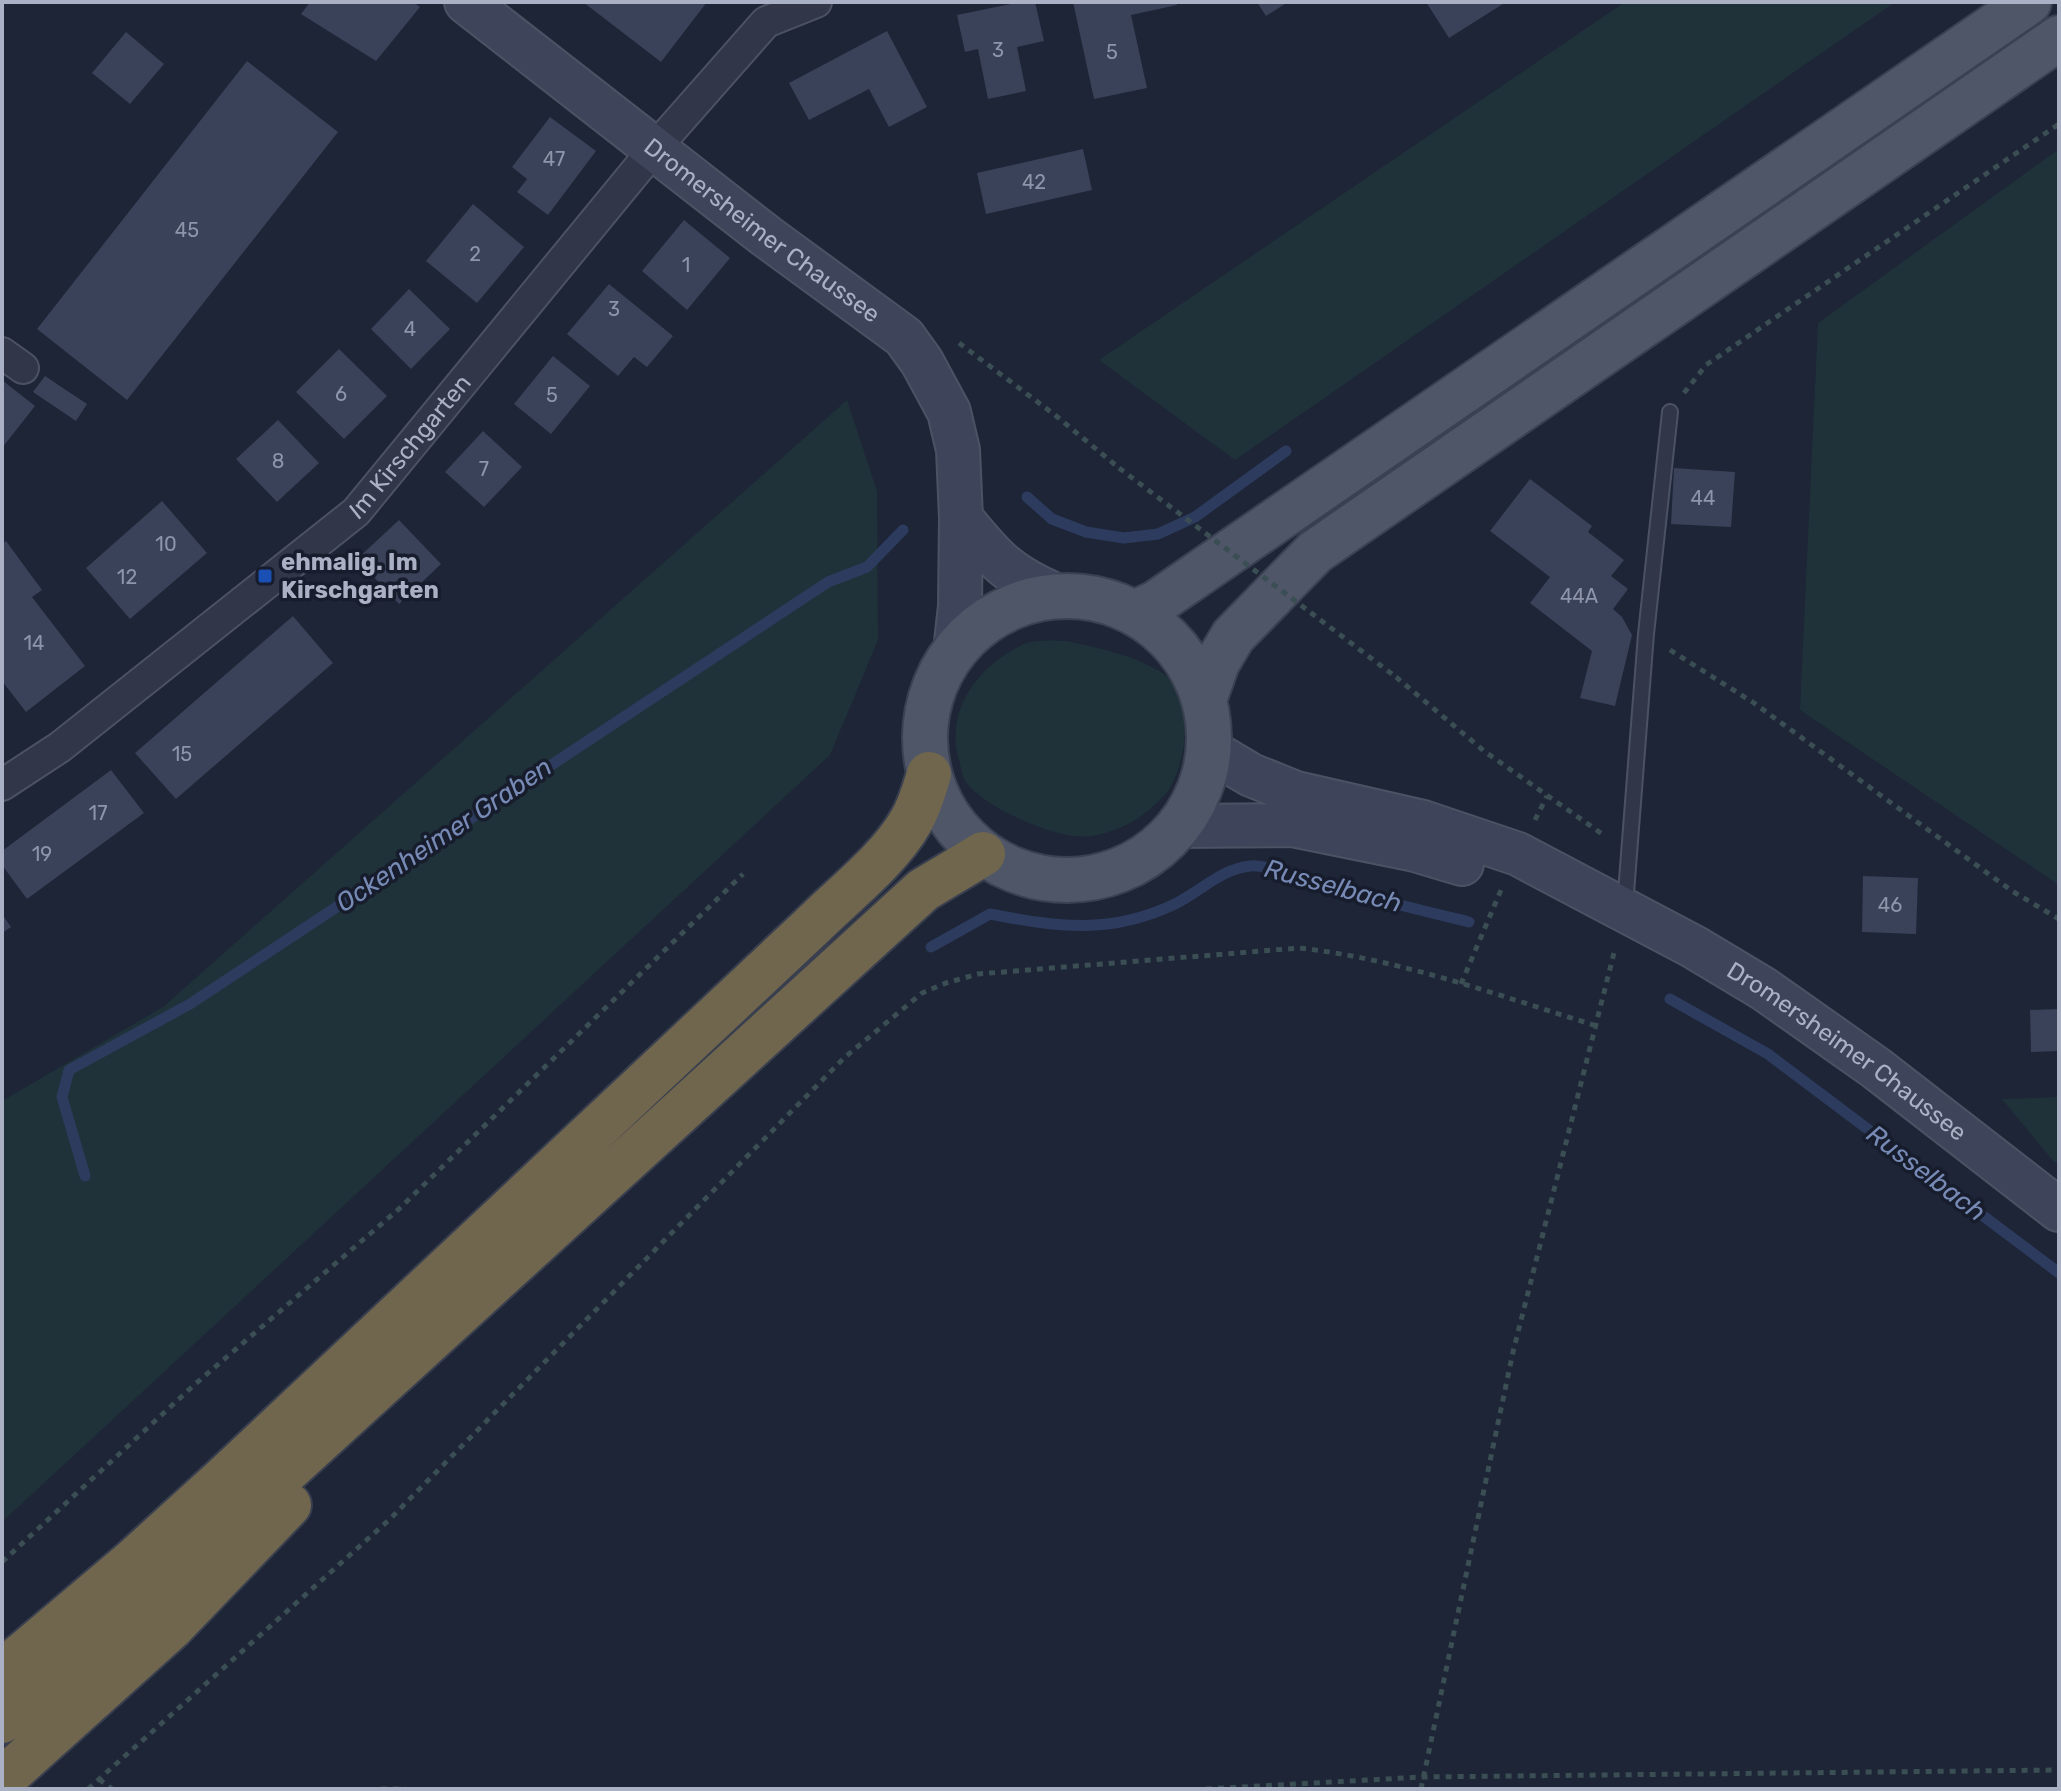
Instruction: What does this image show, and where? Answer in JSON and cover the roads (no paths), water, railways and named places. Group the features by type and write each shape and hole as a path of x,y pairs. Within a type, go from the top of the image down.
{"highway":[{"path":"2,1672 211,1490 862,878 891,849 910,824 929,774"},
{"path":"2,1721 139,1606 923,890 983,854"},
{"path":"2,1780 171,1628 363,1428 457,1318"}],"main road":[{"name":"Dromersheimer Chaussee","path":"466,2 766,236 904,337 922,362 949,412 958,450 960,606 955,651"},
{"path":"1134,613 1156,603 2029,2"},
{"path":"1204,700 1217,663 1233,636 1315,552 2059,38"},
{"path":"961,518 991,555 1025,583 1058,596 1110,603 1134,613 1157,629 1178,650 1193,673 1204,700 1209,724 1209,750 1204,777 1194,803 1179,826 1153,852 1122,869 1087,879 1050,880 1015,871 983,854 959,832 947,814 929,774 925,752 927,709 942,669 955,651 971,633 1011,607 1058,596"},
{"name":"Dromersheimer Chaussee","path":"1209,750 1251,775 1296,793 1423,822 1518,854 1694,947 1764,989 1876,1068 2059,1210"},
{"name":"Dromersheimer Chaussee","path":"1179,826 1292,825 1415,850 1624,910"}],"street":[{"path":"765,12 816,2"},
{"name":"Im Kirschgarten","path":"2,785 60,747 356,512 765,12"}],"lane":[{"path":"1624,910 1631,853 1646,634 1670,412"}],"waterway":[{"name":"Ockenheimer Graben","path":"1027,497 1052,519 1086,532 1124,538 1158,534 1195,517 1286,451"},
{"name":"Ockenheimer Graben","path":"85,1176 62,1097 69,1070 190,1004 828,582 867,567 903,530"},
{"name":"Russelbach","path":"931,947 990,914 1061,925 1084,926 1128,920 1175,904 1220,876 1250,866 1275,869 1339,889 1469,922"},
{"name":"Russelbach","path":"1670,999 1768,1054 2059,1273"}],"place":[{"name":"ehmalig. Im Kirschgarten","path":"265,576"}]}
